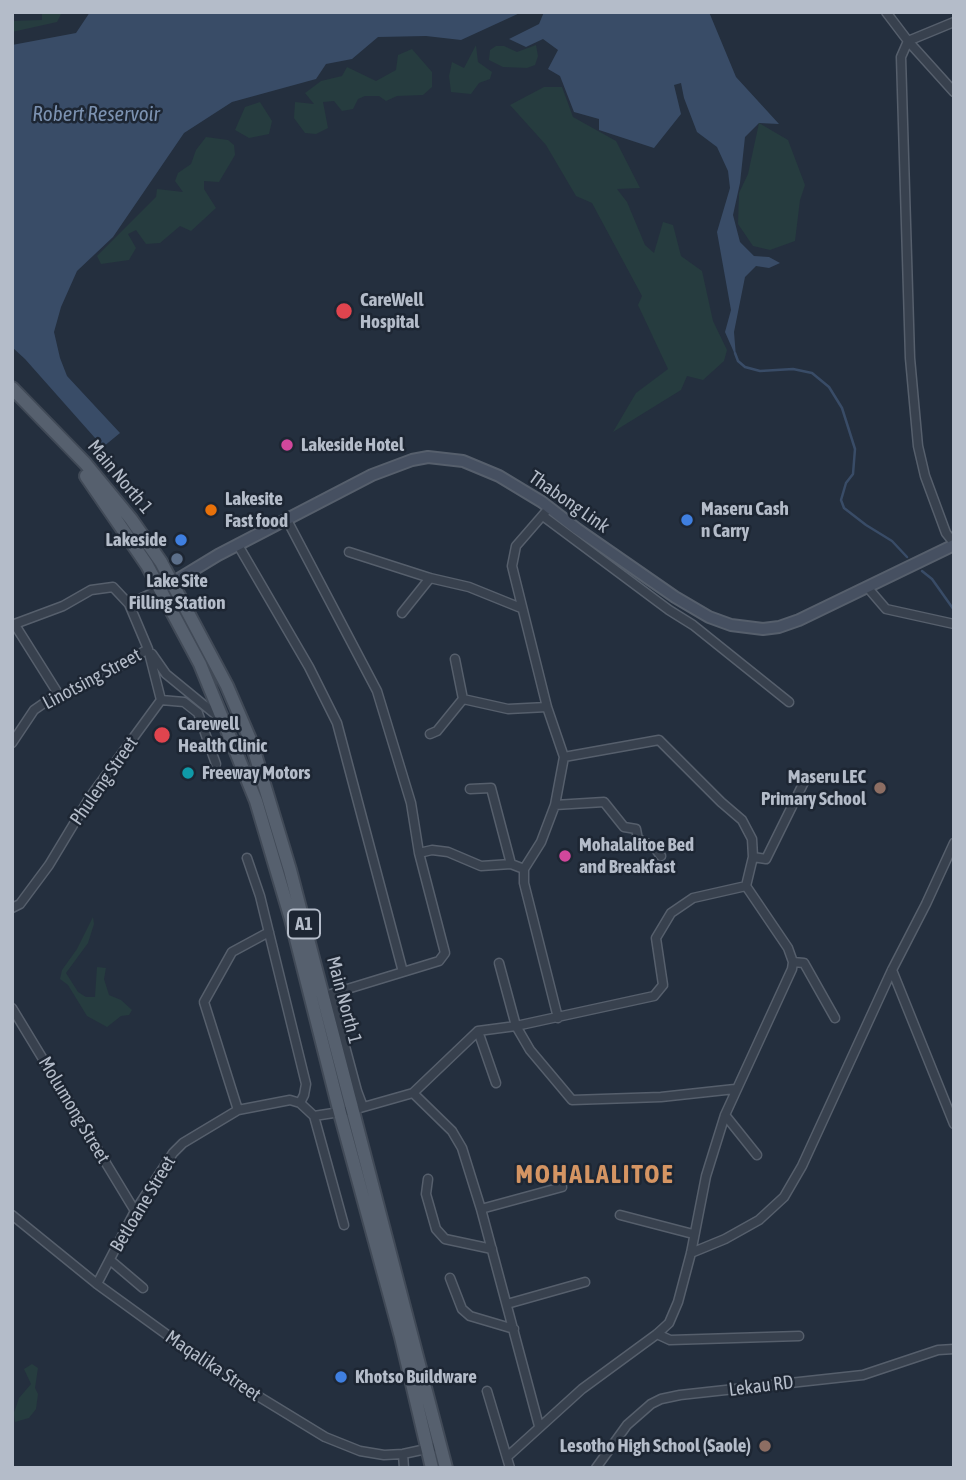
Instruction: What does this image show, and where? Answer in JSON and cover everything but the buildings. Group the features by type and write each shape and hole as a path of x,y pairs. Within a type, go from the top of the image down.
{"main road":[{"name":"Main North 1","path":"12,388 85,463 123,509 161,562 167,586 256,801 352,1110 432,1468"},
{"name":"Thabong Link","path":"167,586 218,555 372,475 428,457 463,461 499,476 546,512 675,597 709,617 731,625 763,629 779,627 868,588 954,544"},
{"name":"Main North 1","path":"167,586 227,686 251,744 290,870 446,1468"}],"street":[{"path":"886,12 954,92"},
{"path":"954,22 908,41 901,57 910,358 918,446 925,476 946,533 954,544"},
{"path":"558,1018 524,883 524,869 541,842 555,805 564,757 547,707 521,608 512,566 516,547 546,512 789,702"},
{"path":"287,520 377,691 406,782 419,853 445,953 439,961 331,994 356,1091 352,1110"},
{"path":"238,545 309,667 337,723 403,972"},
{"path":"349,552 430,578 469,587 521,608"},
{"path":"402,613 430,578"},
{"path":"129,604 167,586"},
{"path":"59,695 14,625 63,606 91,590 113,587 129,604 148,649 161,700 184,702 198,713 216,764"},
{"path":"868,588 886,609 954,624"},
{"path":"148,649 166,674 223,721"},
{"name":"Linotsing Street","path":"12,743 34,710 59,695 104,675 148,649"},
{"path":"430,734 437,731 463,699 456,659"},
{"path":"463,699 509,709 547,707"},
{"name":"Phuleng Street","path":"12,908 20,904 49,865 90,797 161,700"},
{"path":"507,1457 582,1389 668,1323 678,1302 706,1176 725,1115 793,962 788,948 746,886 753,858 752,839 742,820 659,740 564,757"},
{"path":"753,858 766,859 804,782"},
{"path":"470,789 491,788 511,864"},
{"path":"555,805 604,802 624,827 636,828 638,839 654,847 661,856"},
{"path":"691,1252 725,1239 759,1220 784,1198 802,1167 892,970 954,843"},
{"path":"419,853 432,850 448,852 481,866 511,864 524,869"},
{"path":"247,858 260,896 306,1084 300,1102 314,1116 344,1225"},
{"path":"314,1116 352,1110 413,1093 478,1031 558,1018 654,996 663,985 656,939 671,913 692,898 746,886"},
{"path":"238,1110 204,1002 232,951 269,932"},
{"path":"793,962 804,963 835,1017"},
{"path":"499,963 516,1026 530,1050 572,1100 661,1097 735,1089"},
{"path":"892,970 954,1124"},
{"name":"Molumong Street","path":"12,1008 135,1211"},
{"path":"478,1031 496,1083"},
{"path":"413,1093 452,1131 462,1148 539,1426"},
{"name":"Betloane Street","path":"97,1284 135,1211 173,1153 204,1129 238,1110 290,1100 300,1102"},
{"path":"725,1115 757,1154"},
{"path":"428,1179 426,1194 436,1229 444,1239 492,1250"},
{"path":"481,1209 562,1187"},
{"name":"Maqalika Street","path":"12,1215 97,1284 217,1371 300,1423 341,1444 384,1455 440,1446"},
{"path":"620,1215 694,1234"},
{"path":"110,1260 143,1288"},
{"path":"450,1278 462,1309 470,1317 514,1329"},
{"path":"507,1304 586,1282"},
{"path":"657,1334 670,1340 799,1336"},
{"name":"Lekau RD","path":"596,1468 627,1425 651,1404 661,1399 863,1375 938,1350 954,1349"},
{"path":"487,1391 510,1468"},
{"path":"403,1454 404,1468"}],"green space":[{"path":"42,12 62,12 57,22 12,32 12,21 42,20"},
{"path":"476,45 478,62 492,72 490,79 479,83 471,94 451,92 449,76 452,62 464,68"},
{"path":"536,45 538,56 535,65 527,68 503,67 489,60 490,50 496,46 504,46 517,52"},
{"path":"412,49 432,72 432,87 423,95 397,96 386,101 379,96 365,96 358,99 353,109 342,111 334,101 323,102 328,128 316,134 305,133 294,118 295,102 314,104 305,93 321,81 342,76 347,67 376,81 396,70 398,55"},
{"path":"544,87 562,87 573,117 616,141 640,188 617,189 627,202 645,245 654,253 663,222 673,225 681,256 702,271 713,321 727,350 724,361 703,380 687,376 681,390 613,432 636,393 668,369 638,305 642,296 592,203 576,196 546,145 510,105"},
{"path":"260,102 272,121 269,134 249,138 235,130 245,107"},
{"path":"759,123 788,140 805,185 800,200 795,241 770,250 753,246 738,224 739,193 748,174"},
{"path":"206,137 228,140 234,145 235,155 219,182 204,181 204,189 216,208 191,231 180,226 160,243 146,244 136,230 128,234 136,248 129,260 101,264 97,256 156,197 157,189 183,192 175,181 178,173 191,164 196,150"},
{"path":"93,917 94,924 88,943 66,973 78,992 86,997 95,997 97,967 106,968 104,979 109,995 121,1000 132,1010 129,1015 121,1016 107,1027 87,1016 68,985 60,979 62,970 77,949"},
{"path":"32,1364 38,1368 36,1409 29,1418 15,1422 14,1413 19,1398 31,1384 24,1369"}],"water":[{"name":"Robert Reservoir","path":"90,12 522,12 461,40 426,36 378,37 352,59 326,64 316,79 232,102 184,133 113,237 77,271 61,307 54,332 67,376 120,433 103,447 12,347 12,45 76,33"},
{"path":"544,12 709,12 736,77 779,124 759,123 745,137 733,215 740,242 754,256 769,257 780,263 769,268 756,266 745,277 734,332 736,357 725,332 731,310 717,232 730,188 728,171 717,147 697,132 681,83 674,85 681,114 654,148 599,130 599,119 574,112 560,76 548,69 558,50 543,39 526,47 509,39 539,24"}],"waterway":[{"path":"735,353 738,361 745,367 760,371 793,369 812,373 829,387 842,408 855,449 853,474 846,483 841,500 844,508 892,541 907,557"},
{"path":"922,571 932,579 954,610"}],"place":[{"name":"CareWell Hospital","path":"344,311"},
{"name":"Lakeside Hotel","path":"287,445"},
{"name":"Lakesite Fast food","path":"211,510"},
{"name":"Maseru Cash n Carry","path":"687,520"},
{"name":"Lakeside","path":"181,540"},
{"name":"Lake Site Filling Station","path":"177,559"},
{"name":"Carewell Health Clinic","path":"162,735"},
{"name":"Freeway Motors","path":"188,773"},
{"name":"Maseru LEC Primary School","path":"880,788"},
{"name":"Mohalalitoe Bed and Breakfast","path":"565,856"},
{"name":"Khotso Buildware","path":"341,1377"},
{"name":"Lesotho High School (Saole)","path":"765,1446"}],"district":[{"name":"MOHALALITOE","path":"595,1175"}]}
